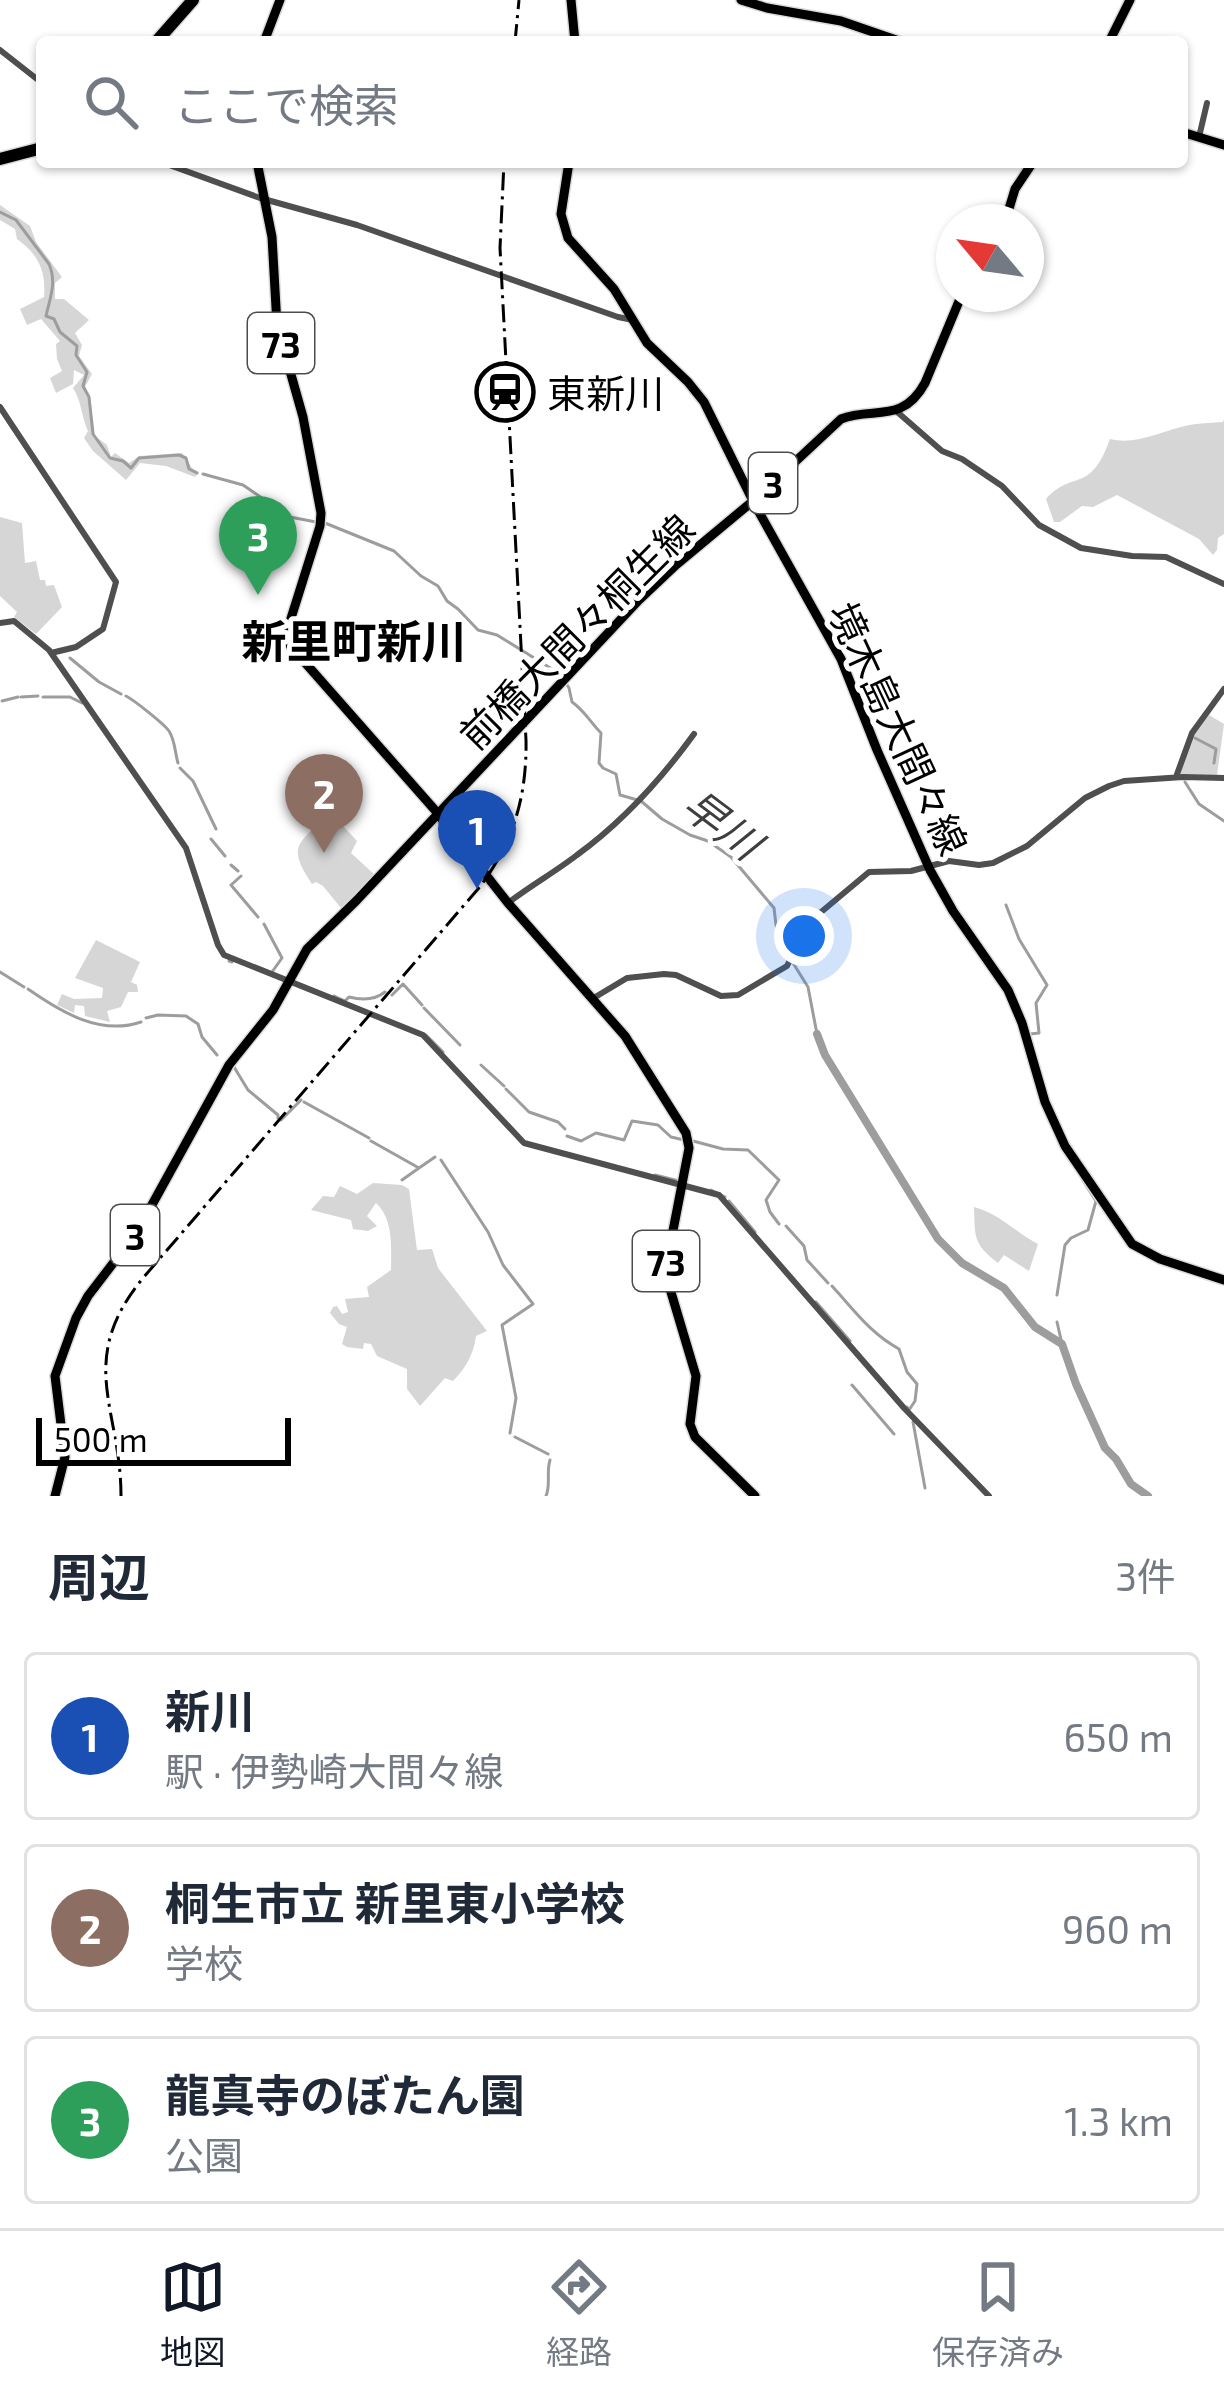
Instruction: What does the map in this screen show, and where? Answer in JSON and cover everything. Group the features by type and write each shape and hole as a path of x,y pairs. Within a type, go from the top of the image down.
{"highway":[{"path":"161,36 193,0"},
{"path":"0,159 36,150"}],"main road":[{"path":"266,36 280,0"},
{"path":"571,0 574,36"},
{"path":"741,0 884,36"},
{"path":"1112,36 1130,0"},
{"path":"1188,134 1224,145"},
{"name":"73","path":"258,168 272,237 278,331 303,417 320,524 286,640 626,1039 686,1133 689,1146 665,1276 696,1376 690,1429 755,1496"},
{"name":"境木島大間々線","path":"568,168 561,214 565,232 574,248 614,289 655,351 700,396 842,659 929,867 1008,990 1055,1126 1071,1156 1122,1232 1143,1251 1224,1280"},
{"path":"1010,204 1029,168"},
{"path":"895,410 923,387 954,312"},
{"name":"前橋大間々桐生線","path":"55,1496 64,1461 55,1373 76,1318 137,1232 229,1065 273,1010 307,949 644,595 841,419 895,410"}],"street":[{"path":"0,50 36,77"},
{"path":"1199,137 1207,103"},
{"path":"178,168 633,320"},
{"path":"0,407 116,580 103,629 76,647 51,653"},
{"path":"895,410 939,449 999,483 1045,529 1088,550 1166,557 1224,584"},
{"path":"0,623 16,623 51,653 187,850 222,954 423,1035 524,1143 714,1193 988,1496"},
{"path":"1176,778 1192,733 1224,689"},
{"path":"508,904 595,841 694,734"},
{"path":"592,999 627,978 664,974 729,997 755,986 791,960 808,922 869,872 911,871 949,861 993,863 1027,846 1093,793 1124,781 1224,778"}],"shaded area":[{"path":"0,205 30,226 62,277 55,283 55,299 64,299 89,320 75,333 82,345 79,356 92,374 85,387 95,436 107,445 111,457 115,453 129,463 139,456 182,453 199,472 195,477 140,463 126,480 93,451 84,438 88,431 73,388 84,375 74,370 73,384 56,393 50,378 62,371 56,344 60,341 41,319 27,325 20,309 44,297 42,271 31,251 17,239 15,229 0,220"},
{"path":"1224,419 1224,534 1213,555 1199,539 1117,495 1093,507 1082,506 1054,522 1046,499 1088,475 1110,439 1137,439"},
{"path":"0,517 22,523 25,563 36,561 40,580 46,586 54,585 62,607 36,634 14,617 17,612 0,596"},
{"path":"1209,715 1224,724 1217,775 1180,775 1193,734"},
{"path":"330,812 357,841 351,853 375,875 341,908 323,886 312,884 298,852 304,838"},
{"path":"96,940 140,962 131,982 138,992 128,992 121,1007 107,1011 110,1022 85,1016 84,1006 75,1005 74,1013 57,1005 62,994 74,999 102,998 103,988 75,978"},
{"path":"373,1183 409,1189 417,1250 432,1249 438,1268 487,1331 476,1336 458,1376 453,1381 445,1378 420,1406 407,1389 407,1369 377,1356 371,1344 364,1343 363,1349 342,1344 347,1327 330,1313 337,1306 342,1314 348,1312 345,1299 369,1297 367,1287 391,1270 389,1226 376,1203 367,1216 377,1226 368,1231 353,1229 351,1220 311,1210 323,1196 334,1197 340,1186 357,1194"},
{"path":"974,1207 1038,1244 1029,1271 1004,1255 998,1263 984,1250 975,1233"}],"waterway":[{"name":"早川","path":"0,212 16,220 49,264 53,284 46,316 77,346 76,355 87,372 83,386 89,397 93,434 110,458 131,468 139,458 179,455 197,473"},
{"name":"早川","path":"203,474 243,485 290,517 316,522"},
{"name":"早川","path":"325,523 394,551 438,586 478,630 497,635 560,674 572,702 601,733 599,763 616,774 620,795 641,801 662,819 731,857 774,908 788,955"},
{"path":"70,658 121,694"},
{"path":"21,697 38,696"},
{"path":"126,696 169,731 178,763"},
{"path":"2,701 18,697"},
{"path":"43,697 70,697 82,703"},
{"path":"1195,738 1216,749 1214,763"},
{"path":"180,768 193,781 216,829"},
{"path":"1185,782 1199,804 1224,821"},
{"path":"211,839 225,856"},
{"path":"231,865 238,871"},
{"path":"241,876 231,885 258,917"},
{"path":"1006,905 1019,939 1047,985 1036,1003 1039,1033 1030,1034"},
{"path":"264,924 282,958 272,972"},
{"name":"早川","path":"793,963 808,987 817,1034"},
{"path":"0,972 24,987"},
{"path":"392,995 403,984 422,1005"},
{"path":"28,989 96,1024 141,1022"},
{"path":"334,996 345,1001 385,992"},
{"path":"424,1008 460,1045"},
{"path":"146,1018 186,1016 198,1024 217,1055"},
{"name":"早川","path":"817,1034 825,1055 938,1239 962,1263 1004,1288 1035,1327 1062,1344 1105,1448 1131,1484 1148,1496"},
{"path":"426,1035 443,1052"},
{"path":"481,1065 504,1086"},
{"path":"234,1067 248,1090 278,1118"},
{"path":"506,1089 529,1112 565,1129"},
{"path":"281,1120 301,1100"},
{"path":"304,1102 369,1138"},
{"path":"567,1136 581,1141 596,1133 624,1140 632,1121 658,1125 671,1137 684,1140"},
{"path":"371,1141 419,1168 435,1157"},
{"path":"693,1141 748,1150 779,1180 766,1200 779,1224"},
{"path":"441,1160 488,1232 503,1265 533,1304 502,1325 516,1398 510,1433"},
{"path":"402,1180 419,1168"},
{"path":"655,1175 679,1181"},
{"path":"1057,1295 1065,1245 1088,1230 1096,1201 1082,1179"},
{"path":"711,1190 725,1197"},
{"path":"729,1201 755,1232"},
{"path":"786,1226 828,1283"},
{"path":"832,1286 871,1329 899,1349 917,1384 915,1401 909,1410 907,1407"},
{"path":"816,1302 850,1341"},
{"path":"1057,1322 1062,1344"},
{"path":"852,1385 894,1434"},
{"path":"913,1422 925,1488"},
{"path":"515,1437 548,1454"},
{"path":"546,1496 550,1460"}],"railway":[{"path":"516,36 519,0"},
{"path":"121,1496 106,1360 123,1308 143,1278 478,889 516,819 526,740 500,248 504,168"}],"place":[{"name":"東新川","path":"505,392"},
{"name":"龍真寺のぼたん園","path":"258,595"},
{"name":"桐生市立 新里東小学校","path":"324,853"},
{"name":"新川","path":"477,889"}],"district":[{"name":"新里町新川","path":"354,640"}]}
